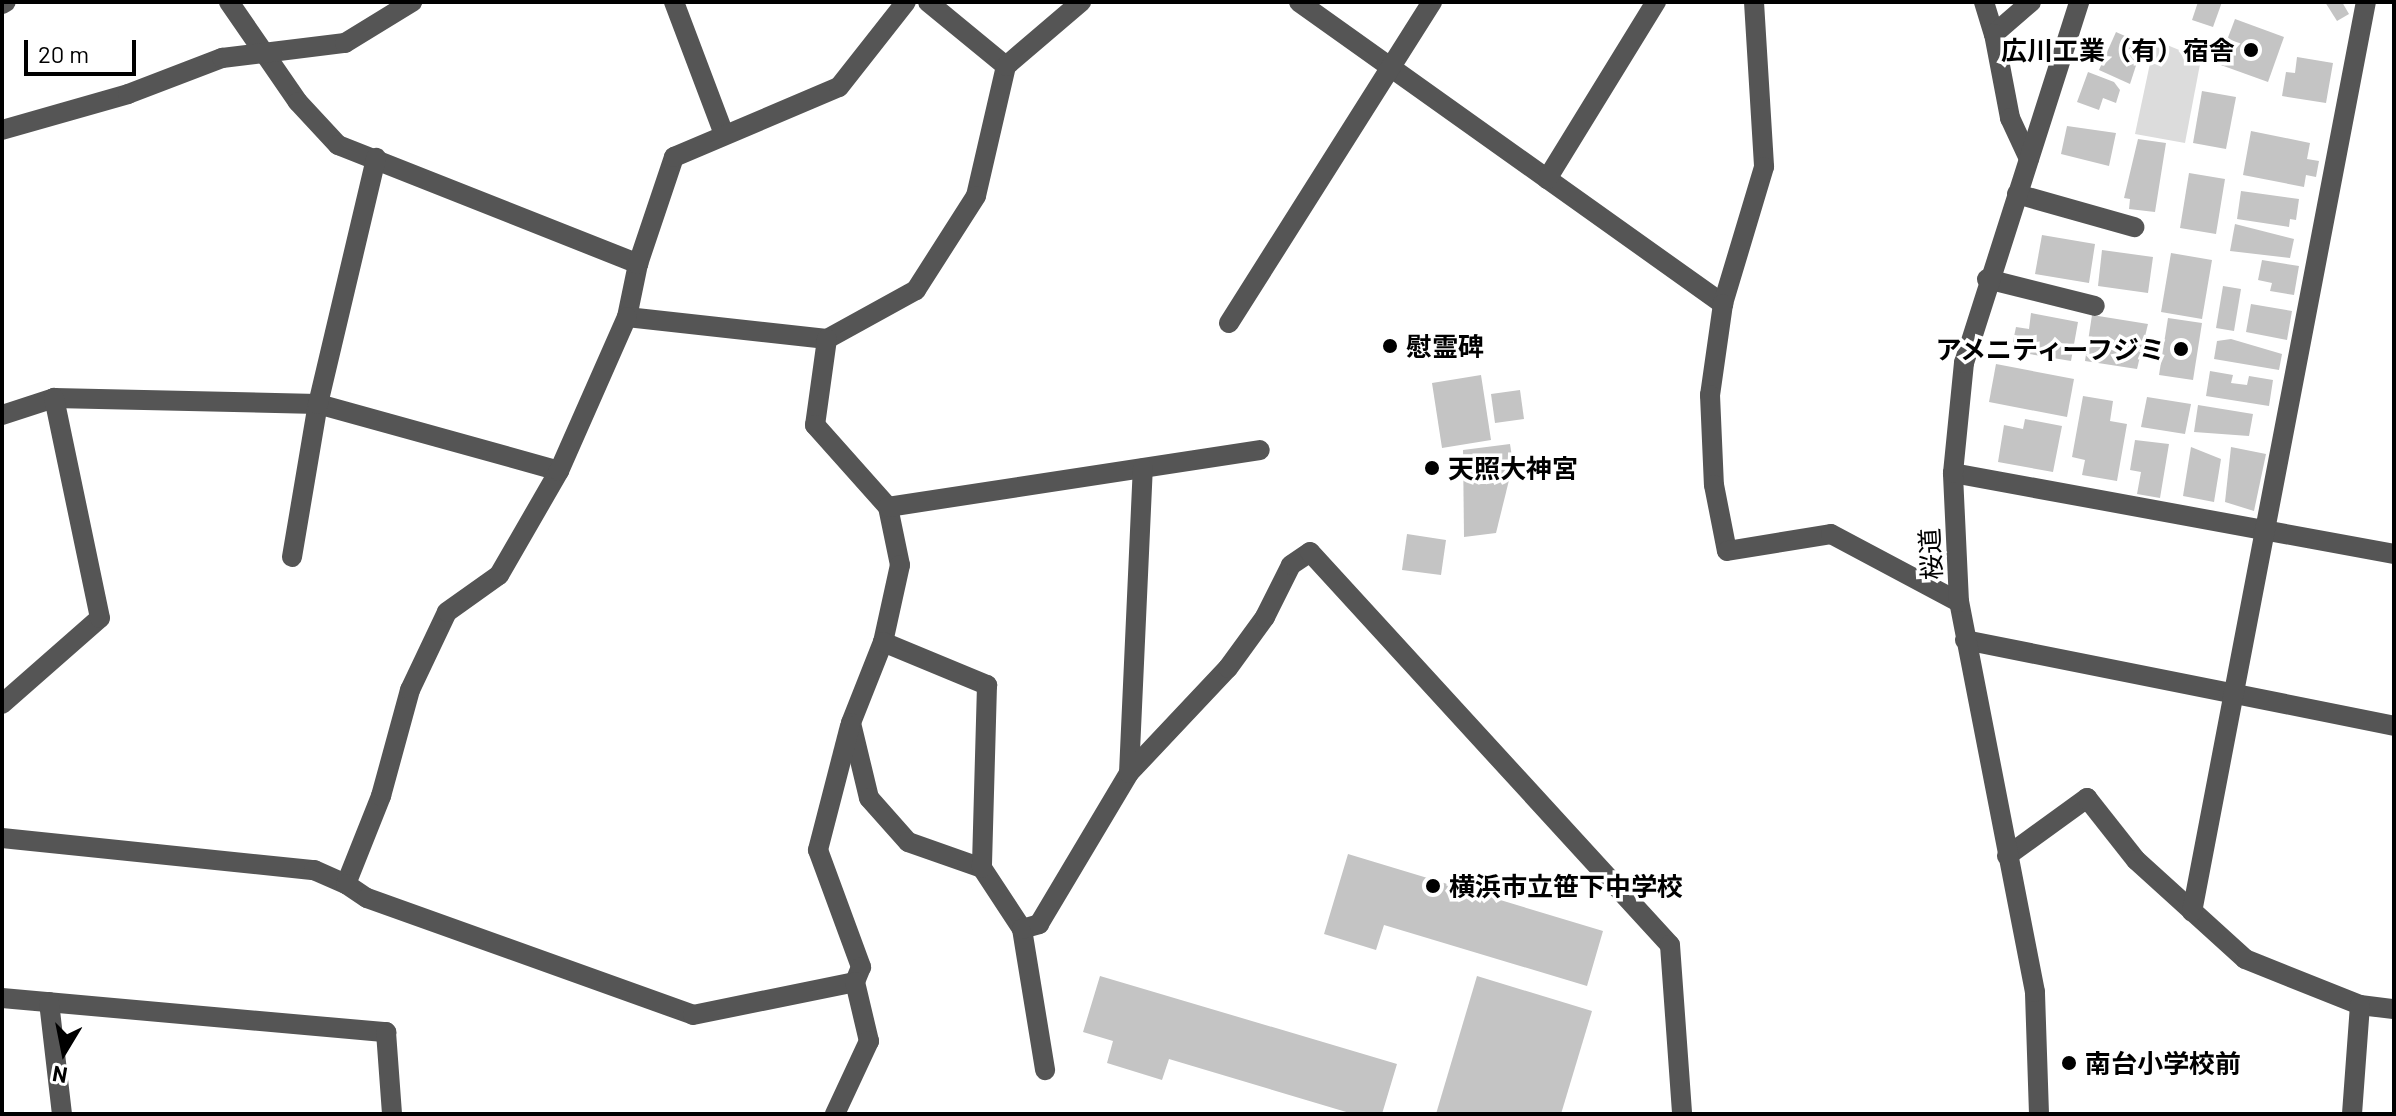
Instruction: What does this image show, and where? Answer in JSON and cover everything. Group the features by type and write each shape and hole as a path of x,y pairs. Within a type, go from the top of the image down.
{"street":[{"path":"229,2 262,50 338,145 638,264"},
{"path":"2,130 262,50 345,43 412,2"},
{"path":"674,2 723,132"},
{"path":"346,884 381,796 410,690 447,612 499,575 559,471 627,317 638,264 674,157 723,132 839,87 906,2"},
{"path":"928,2 1006,66"},
{"path":"627,317 827,339 916,290 976,196 1006,66 1081,2"},
{"path":"1299,2 1723,304"},
{"path":"1229,323 1432,2"},
{"path":"1547,179 1656,2"},
{"path":"1754,2 1764,167 1723,304 1710,395 1714,485 1727,551 1831,534 1959,602"},
{"path":"1984,2 1994,34 2010,118 2029,159"},
{"path":"1994,34 2031,2"},
{"name":"桜道","path":"2039,1114 2035,992 1965,640 1959,602 1953,473 1964,363 1987,279 2079,2"},
{"path":"2192,912 2366,2"},
{"path":"292,557 318,404 376,158"},
{"path":"2017,194 2134,227"},
{"path":"1987,279 2095,306"},
{"path":"827,339 815,425 888,507 900,565 883,642 851,723 818,850 861,967 855,982 869,1041 835,1114"},
{"path":"2,704 100,618 54,398"},
{"path":"2,415 54,398 318,404 559,471"},
{"path":"888,507 1260,450"},
{"path":"1129,773 1143,468"},
{"path":"1953,473 2264,533 2394,554"},
{"path":"1022,929 1039,924 1129,773 1228,668 1265,617 1291,565 1310,552 1670,945 1682,1114"},
{"path":"1965,640 2394,726"},
{"path":"883,642 987,685 982,868 1022,929 1045,1070"},
{"path":"851,723 869,798 908,842 982,868"},
{"path":"2007,856 2087,798 2136,860 2245,959 2360,1005 2394,1009"},
{"path":"2,838 314,870 346,884 367,898 693,1015 855,982"},
{"path":"2,998 386,1032 392,1114"},
{"path":"49,1002 62,1114"},
{"path":"2352,1114 2360,1005"}],"shaded area":[{"path":"2155,40 2201,59 2185,143 2135,134"}],"building":[{"path":"2198,2 2222,2 2213,27 2192,20"},
{"path":"2325,2 2342,2 2349,14 2337,21"},
{"name":"広川工業（有）宿舎","path":"2235,19 2284,37 2268,82 2218,64"},
{"path":"2116,32 2143,44 2130,84 2099,70"},
{"path":"2297,57 2333,63 2326,103 2282,96 2286,72 2295,73"},
{"path":"2088,72 2114,82 2120,90 2116,103 2103,98 2099,110 2077,102"},
{"path":"2202,91 2236,97 2226,149 2193,143"},
{"path":"2067,126 2116,133 2109,166 2061,154"},
{"path":"2251,131 2310,143 2307,159 2319,161 2316,177 2306,175 2304,187 2243,175"},
{"path":"2138,139 2166,143 2155,212 2129,209 2130,199 2124,198"},
{"path":"2189,173 2225,179 2216,234 2180,228"},
{"path":"2241,191 2299,199 2296,220 2290,219 2289,227 2237,219"},
{"path":"2235,224 2294,239 2290,258 2230,251"},
{"path":"2042,235 2095,244 2089,283 2035,274"},
{"path":"2102,250 2153,257 2148,293 2098,286"},
{"path":"2171,253 2212,260 2202,319 2161,312"},
{"path":"2262,260 2299,266 2294,295 2270,291 2272,283 2258,280"},
{"path":"2223,286 2241,289 2234,331 2216,328"},
{"path":"2251,304 2292,311 2287,340 2246,332"},
{"path":"2031,313 2078,322 2071,361 2011,351 2016,327 2029,329"},
{"path":"2092,315 2148,324 2137,369 2085,361"},
{"name":"アメニティーフジミ","path":"2168,318 2202,323 2193,380 2159,375"},
{"path":"2231,339 2282,354 2279,370 2214,359 2217,341"},
{"path":"1996,364 2074,379 2067,417 1989,402"},
{"path":"2210,371 2233,375 2231,383 2247,385 2249,376 2273,380 2269,406 2206,396"},
{"path":"1481,375 1491,440 1442,448 1432,383"},
{"path":"1520,390 1524,419 1495,423 1491,394"},
{"path":"2083,396 2113,401 2110,421 2127,424 2117,481 2082,475 2085,460 2072,457"},
{"path":"2147,397 2191,404 2185,434 2141,427"},
{"path":"2198,405 2253,414 2249,436 2194,432"},
{"path":"2025,419 2062,426 2053,472 1998,462 2004,425 2023,429"},
{"path":"2135,440 2169,444 2160,498 2137,494 2141,472 2130,470"},
{"path":"1510,444 1513,464 1496,533 1464,537 1463,450"},
{"path":"2191,447 2221,459 2214,502 2183,496"},
{"path":"2231,447 2266,454 2254,511 2225,502"},
{"path":"1407,534 1446,540 1441,575 1402,570"},
{"path":"1348,854 1603,931 1587,986 1384,925 1376,950 1324,934"},
{"path":"1100,976 1397,1064 1382,1114 1353,1114 1169,1059 1162,1080 1107,1063 1113,1041 1083,1032"},
{"path":"1477,976 1592,1011 1561,1114 1436,1114"}],"place":[{"name":"広川工業（有）宿舎","path":"2251,50"},
{"name":"慰霊碑","path":"1390,346"},
{"name":"アメニティーフジミ","path":"2181,349"},
{"name":"天照大神宮","path":"1432,468"},
{"name":"横浜市立笹下中学校","path":"1433,886"},
{"name":"南台小学校前","path":"2069,1063"}]}
